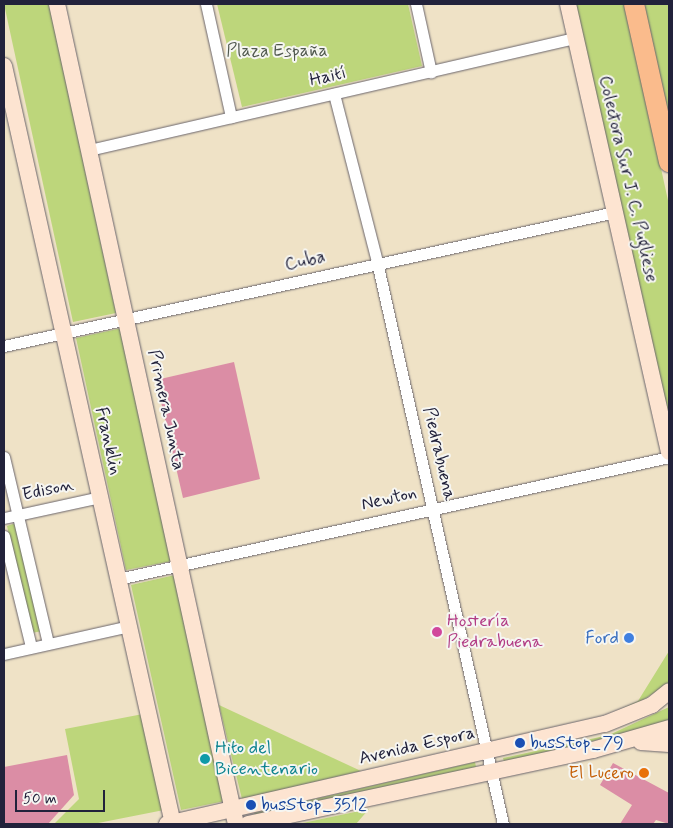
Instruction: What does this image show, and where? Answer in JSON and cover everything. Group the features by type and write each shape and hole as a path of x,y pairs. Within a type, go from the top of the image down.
{"highway":[{"path":"634,4 669,162"}],"street":[{"name":"Primera Junta","path":"56,4 234,817"},
{"path":"206,4 230,117"},
{"path":"416,4 431,72"},
{"name":"Colectora Sur J. C. Pugliese","path":"568,4 669,452"},
{"name":"Haití","path":"88,150 576,38"},
{"name":"Franklin","path":"5,74 129,626 171,824"},
{"name":"Piedrabuena","path":"334,94 378,262 503,824"},
{"name":"Cuba","path":"4,346 126,321 378,262 615,212"},
{"path":"4,457 48,643"},
{"name":"Newton","path":"118,579 433,507 669,457"},
{"name":"Edison","path":"4,518 100,497"},
{"path":"4,536 31,647"},
{"path":"4,654 129,626"},
{"name":"Avenida Espora","path":"171,824 234,817 487,750 605,724 652,705 669,691"},
{"path":"248,824 492,773 614,745 669,728"},
{"path":"614,745 669,744"}],"green space":[{"path":"4,4 49,4 116,313 73,322"},
{"name":"Plaza España","path":"217,4 408,4 422,66 242,107"},
{"path":"573,4 625,4 669,205 669,432"},
{"path":"643,4 669,4 669,119"},
{"path":"122,328 172,561 126,570 76,338"},
{"path":"16,523 42,631 32,633 7,526"},
{"path":"175,575 225,801 181,810 131,585"},
{"path":"669,651 669,683 640,702 601,718 638,701"},
{"path":"219,705 361,771 242,799"},
{"path":"669,707 669,723 504,762 503,758 609,735"},
{"path":"143,714 164,810 93,824 54,824 79,799 65,729"},
{"path":"475,762 476,767 256,817 254,813"},
{"path":"369,809 356,824 298,824"}],"building":[{"path":"234,362 260,479 183,498 156,380"},
{"path":"67,755 74,795 48,824 4,824 4,767"},
{"path":"613,763 669,793 669,824 656,820 653,824 620,824 632,805 600,785"}],"place":[{"name":"Hostería Piedrabuena","path":"437,632"},
{"name":"Ford","path":"629,638"},
{"name":"busStop_79","path":"520,743"},
{"name":"Hito del Bicentenario","path":"205,759"},
{"name":"El Lucero","path":"644,773"},
{"name":"busStop_3512","path":"251,805"}]}
